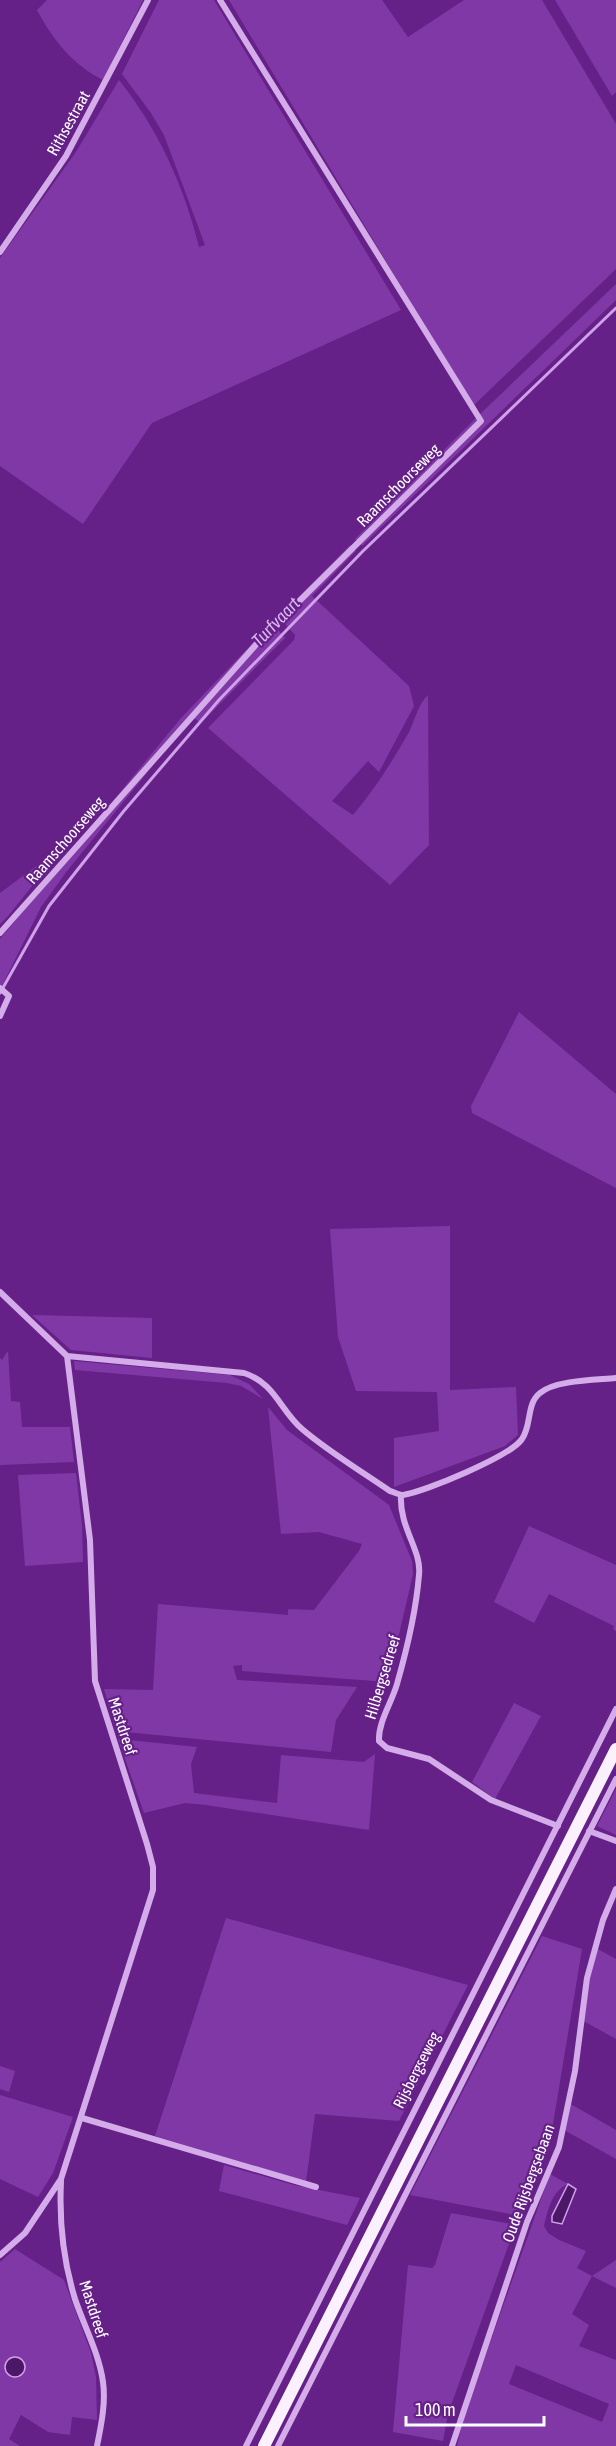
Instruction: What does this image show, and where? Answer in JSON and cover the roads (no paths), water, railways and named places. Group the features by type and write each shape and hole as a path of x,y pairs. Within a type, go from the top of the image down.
{"main road":[{"name":"Rijsbergseweg","path":"264,2446 616,1749"}],"street":[{"name":"Rithsestraat","path":"0,252 66,156 147,0"},
{"name":"Raamschoorseweg","path":"0,933 254,647 481,421 220,0"},
{"path":"0,1016 9,996 2,989"},
{"path":"0,1292 68,1356 244,1373 258,1377 271,1388 300,1428 390,1491 401,1495 470,1470 512,1449 526,1431 531,1407 541,1392 560,1385 616,1378"},
{"name":"Mastdreef","path":"0,2255 25,2233 61,2179 153,1890 153,1867 95,1681 90,1540 68,1356"},
{"name":"Hilbergsedreef","path":"401,1495 402,1518 418,1560 420,1573 405,1653 379,1741 387,1748 429,1758 491,1800 558,1826"},
{"name":"Rijsbergseweg","path":"246,2446 616,1709"},
{"path":"278,2446 616,1779"},
{"path":"589,1831 616,1840"},
{"name":"Oude Rijsbergsebaan","path":"452,2446 527,2222 559,2147 571,2090 587,1978 600,1929 616,1889"},
{"path":"82,2118 316,2187"},
{"name":"Mastdreef","path":"61,2179 59,2224 65,2257 75,2298 104,2384 102,2420 97,2446"}],"waterway":[{"name":"Turfvaart","path":"0,993 49,906 123,812 219,700 363,551 616,308"}]}
